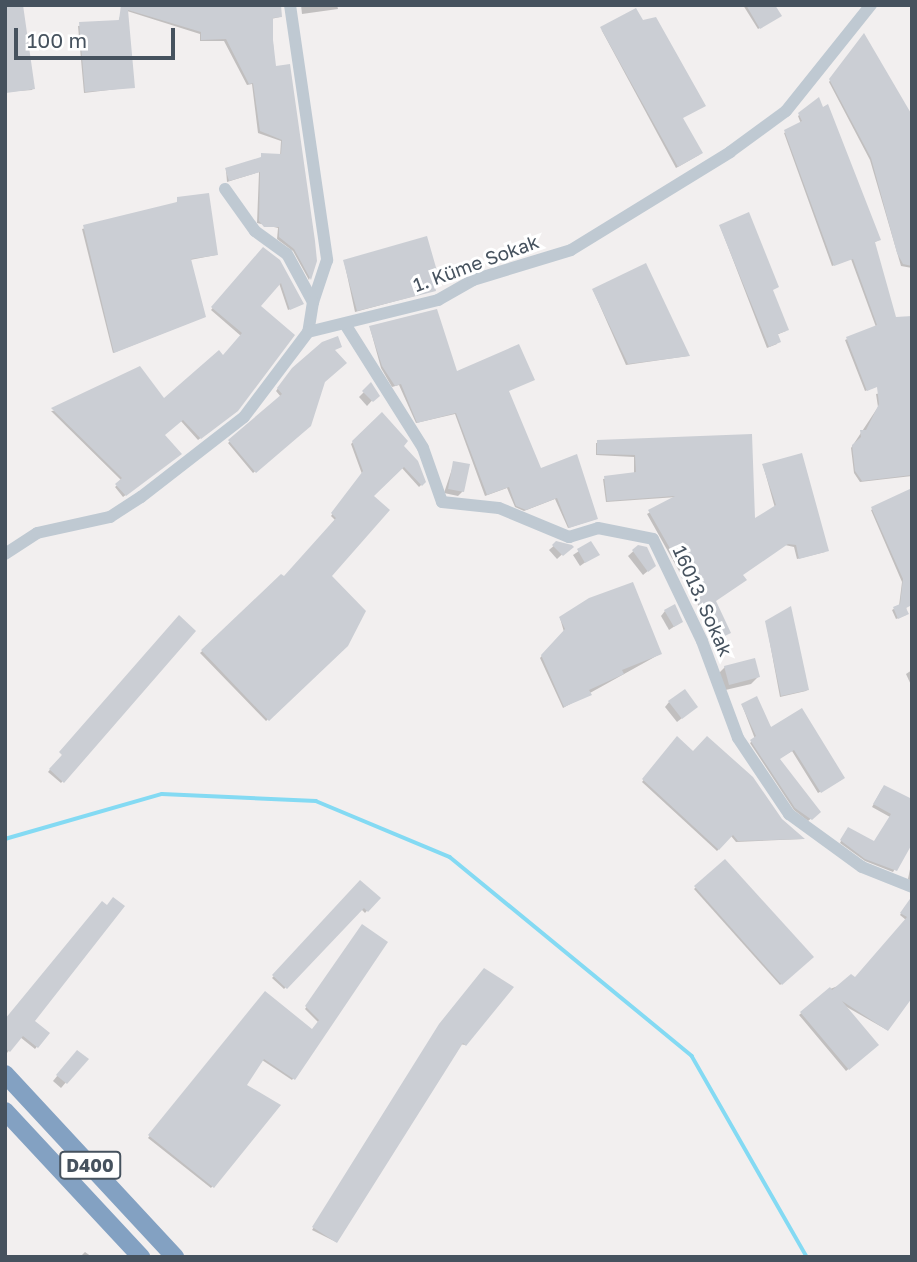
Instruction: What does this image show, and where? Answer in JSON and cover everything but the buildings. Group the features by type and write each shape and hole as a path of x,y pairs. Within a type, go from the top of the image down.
{"highway":[{"name":"D400","path":"5,1074 175,1257"},
{"name":"D400","path":"5,1111 141,1257"}],"street":[{"path":"5,554 37,533 110,517 141,497 244,417 308,332 313,302 327,260 290,5"},
{"name":"1. Küme Sokak","path":"308,332 438,300 474,280 571,250 730,152 786,111 871,5"},
{"path":"225,189 256,231 287,254 313,302"},
{"name":"16013. Sokak","path":"345,324 424,448 442,502 499,508 569,537 598,528 653,539 702,641 738,738 789,814 862,867 912,887"}],"waterway":[{"path":"5,839 162,794 316,801 450,857 692,1056 807,1257"}]}
